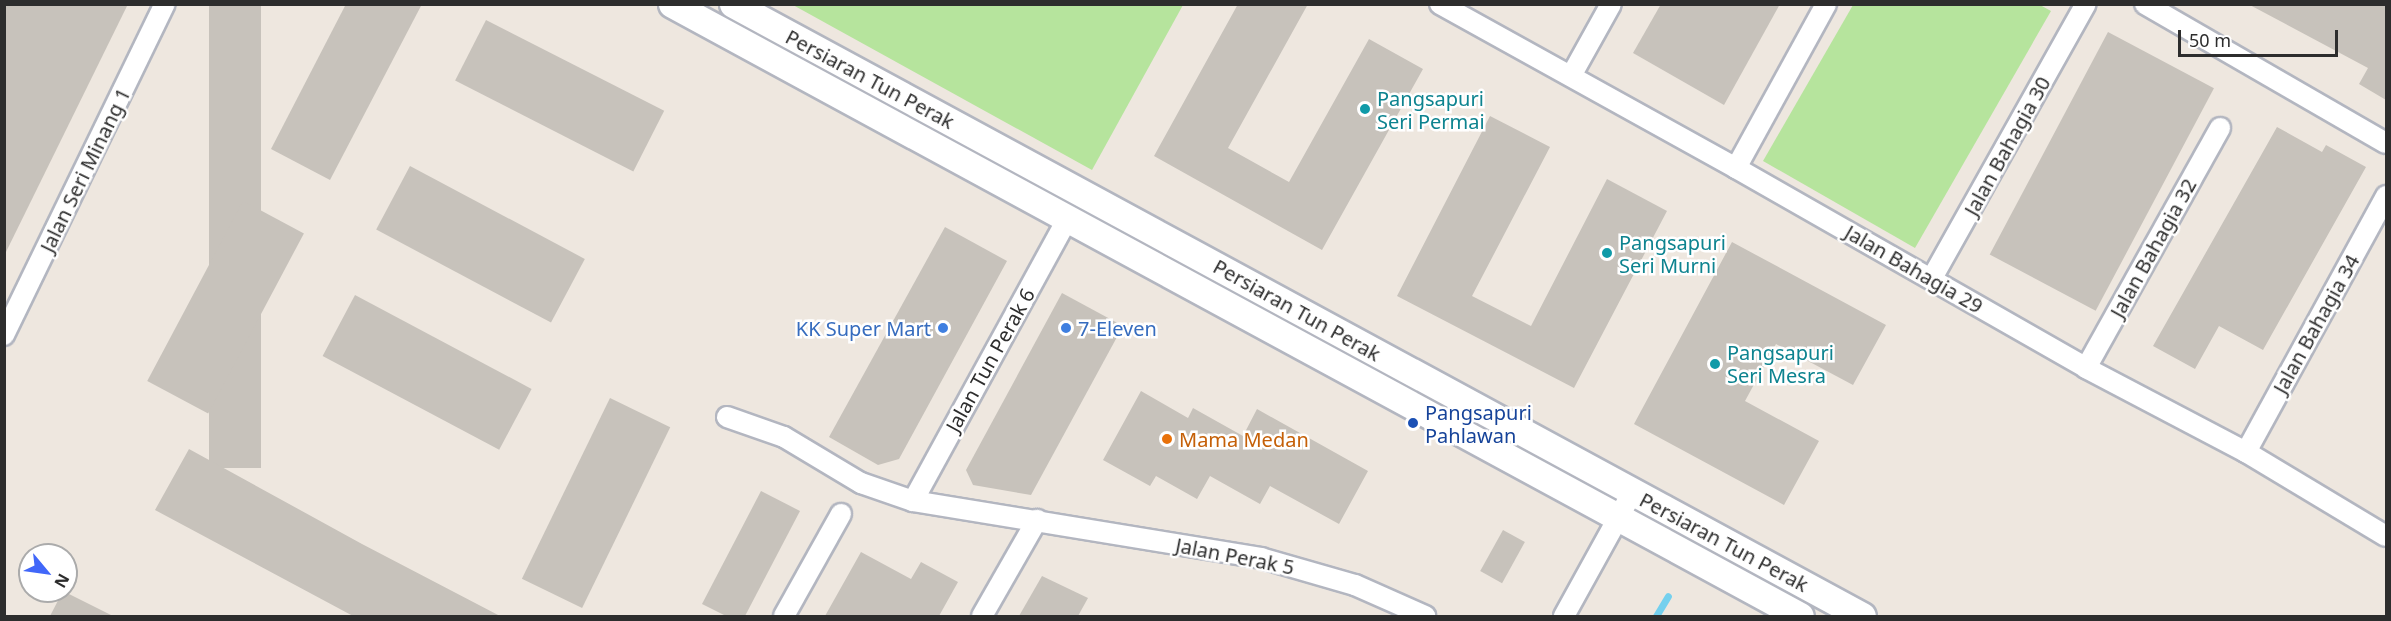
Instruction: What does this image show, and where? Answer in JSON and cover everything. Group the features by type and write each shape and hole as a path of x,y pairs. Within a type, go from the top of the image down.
{"street":[{"name":"Jalan Seri Minang 1","path":"4,335 165,4"},
{"name":"Persiaran Tun Perak","path":"672,4 1800,616"},
{"name":"Persiaran Tun Perak","path":"733,4 1862,616"},
{"name":"Jalan Bahagia 29","path":"1440,4 1932,278 2086,368 2246,452 2386,536"},
{"path":"1571,76 1611,4"},
{"path":"1736,168 1826,4"},
{"path":"2145,4 2386,143"},
{"name":"Jalan Bahagia 30","path":"1932,278 2078,7"},
{"name":"Jalan Bahagia 32","path":"2086,368 2220,128"},
{"name":"Jalan Bahagia 34","path":"2246,452 2386,196"},
{"name":"Jalan Tun Perak 6","path":"913,501 1068,218"},
{"name":"Jalan Perak 5","path":"727,417 784,437 861,483 913,501 1262,558 1355,585 1425,616"},
{"path":"1564,616 1632,493"},
{"path":"784,616 841,514"},
{"path":"982,616 1037,520"}],"green space":[{"path":"793,5 1183,5 1092,170"},
{"path":"1853,5 2040,5 2051,11 1915,248 1763,161"}],"building":[{"path":"4,4 128,4 4,256"},
{"path":"209,4 261,4 261,468 209,468"},
{"path":"346,4 422,4 330,180 271,149"},
{"name":"Pangsapuri Seri Permai","path":"1238,4 1308,4 1228,148 1289,182 1369,39 1423,69 1322,250 1154,156"},
{"path":"1661,4 1780,4 1724,105 1633,53"},
{"path":"2248,4 2386,4 2386,100 2359,84 2368,68"},
{"path":"486,20 664,111 633,171 455,81"},
{"path":"2108,32 2214,88 2096,311 1990,255"},
{"name":"Pangsapuri Seri Murni","path":"1490,116 1550,147 1472,296 1531,326 1607,179 1667,211 1574,388 1397,296"},
{"path":"2277,127 2322,152 2326,145 2366,167 2263,350 2219,326 2195,369 2153,346"},
{"path":"410,166 585,259 551,323 376,230"},
{"path":"243,201 304,233 208,414 147,381"},
{"path":"945,227 1007,261 899,459 878,465 829,437"},
{"name":"Pangsapuri Seri Mesra","path":"1732,242 1886,325 1853,385 1776,344 1745,401 1819,441 1784,505 1634,424"},
{"path":"1062,293 1123,326 1031,495 973,485 966,470"},
{"path":"355,295 532,389 499,450 323,356"},
{"path":"1141,391 1188,418 1193,408 1243,436 1257,409 1368,471 1339,524 1270,486 1260,504 1210,476 1197,499 1156,476 1150,486 1103,460"},
{"path":"610,398 670,427 582,608 522,579"},
{"path":"189,449 362,544 500,616 353,616 155,510"},
{"path":"761,491 800,511 745,616 726,616 702,604"},
{"path":"1503,530 1525,542 1502,583 1480,571"},
{"path":"861,552 911,579 921,562 958,582 939,616 825,616"},
{"path":"1042,576 1088,598 1078,616 1019,616"},
{"path":"78,598 113,616 50,616 57,603 78,603"}],"waterway":[{"path":"1656,616 1668,596"}],"place":[{"name":"Pangsapuri Seri Permai","path":"1365,109"},
{"name":"Pangsapuri Seri Murni","path":"1607,253"},
{"name":"KK Super Mart","path":"943,328"},
{"name":"7-Eleven","path":"1066,328"},
{"name":"Pangsapuri Seri Mesra","path":"1715,364"},
{"name":"Pangsapuri Pahlawan","path":"1413,423"},
{"name":"Mama Medan","path":"1167,439"}]}
